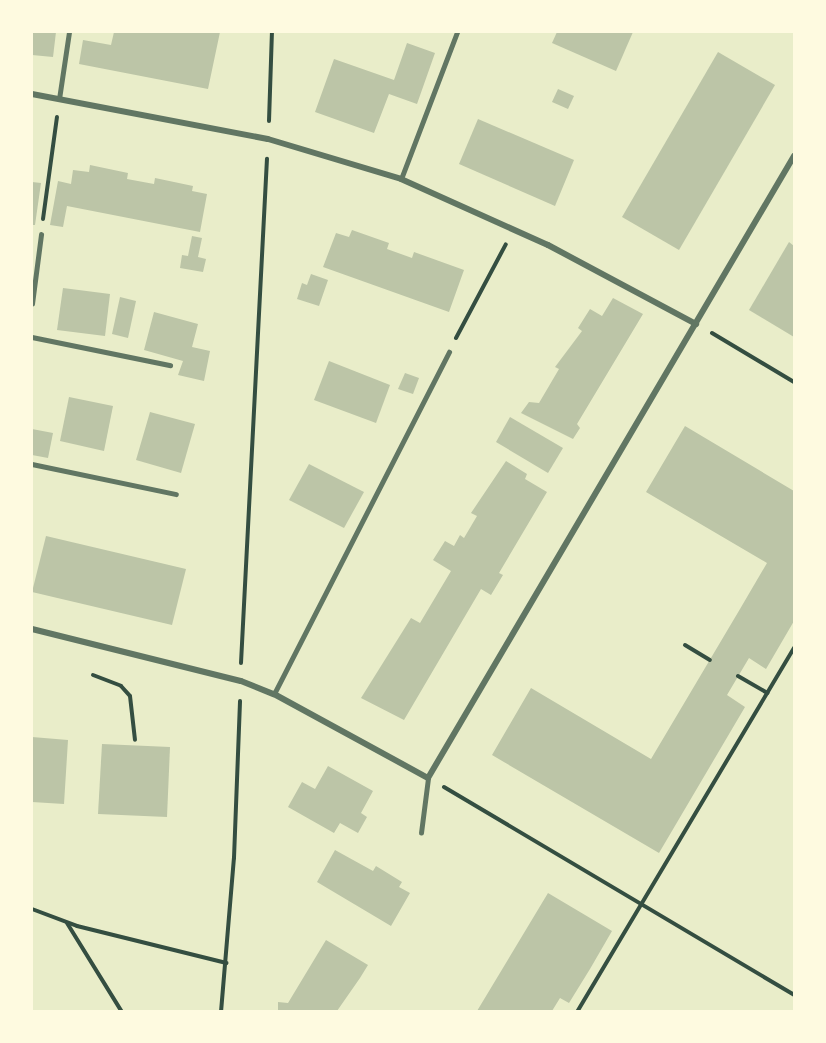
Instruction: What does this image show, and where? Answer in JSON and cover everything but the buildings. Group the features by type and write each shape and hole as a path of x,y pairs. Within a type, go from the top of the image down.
{"street":[{"path":"32,94 268,139 401,179 514,229 696,324"},
{"path":"32,628 241,681 274,694 428,778 795,156"}],"lane":[{"path":"59,99 69,32"},
{"path":"401,179 457,32"},
{"path":"32,304 41,235"},
{"path":"32,337 170,365"},
{"path":"274,694 449,352"},
{"path":"32,464 176,494"},
{"path":"421,833 428,778"}],"path":[{"path":"221,1011 226,963 241,681 272,32"},
{"path":"41,235 59,99"},
{"path":"449,352 514,229"},
{"path":"696,324 795,382"},
{"path":"686,645 710,660"},
{"path":"577,1011 795,648"},
{"path":"93,675 121,686 130,696 135,740"},
{"path":"738,676 767,693"},
{"path":"428,778 795,995"},
{"path":"32,909 67,923 226,963"},
{"path":"67,923 122,1011"}]}
